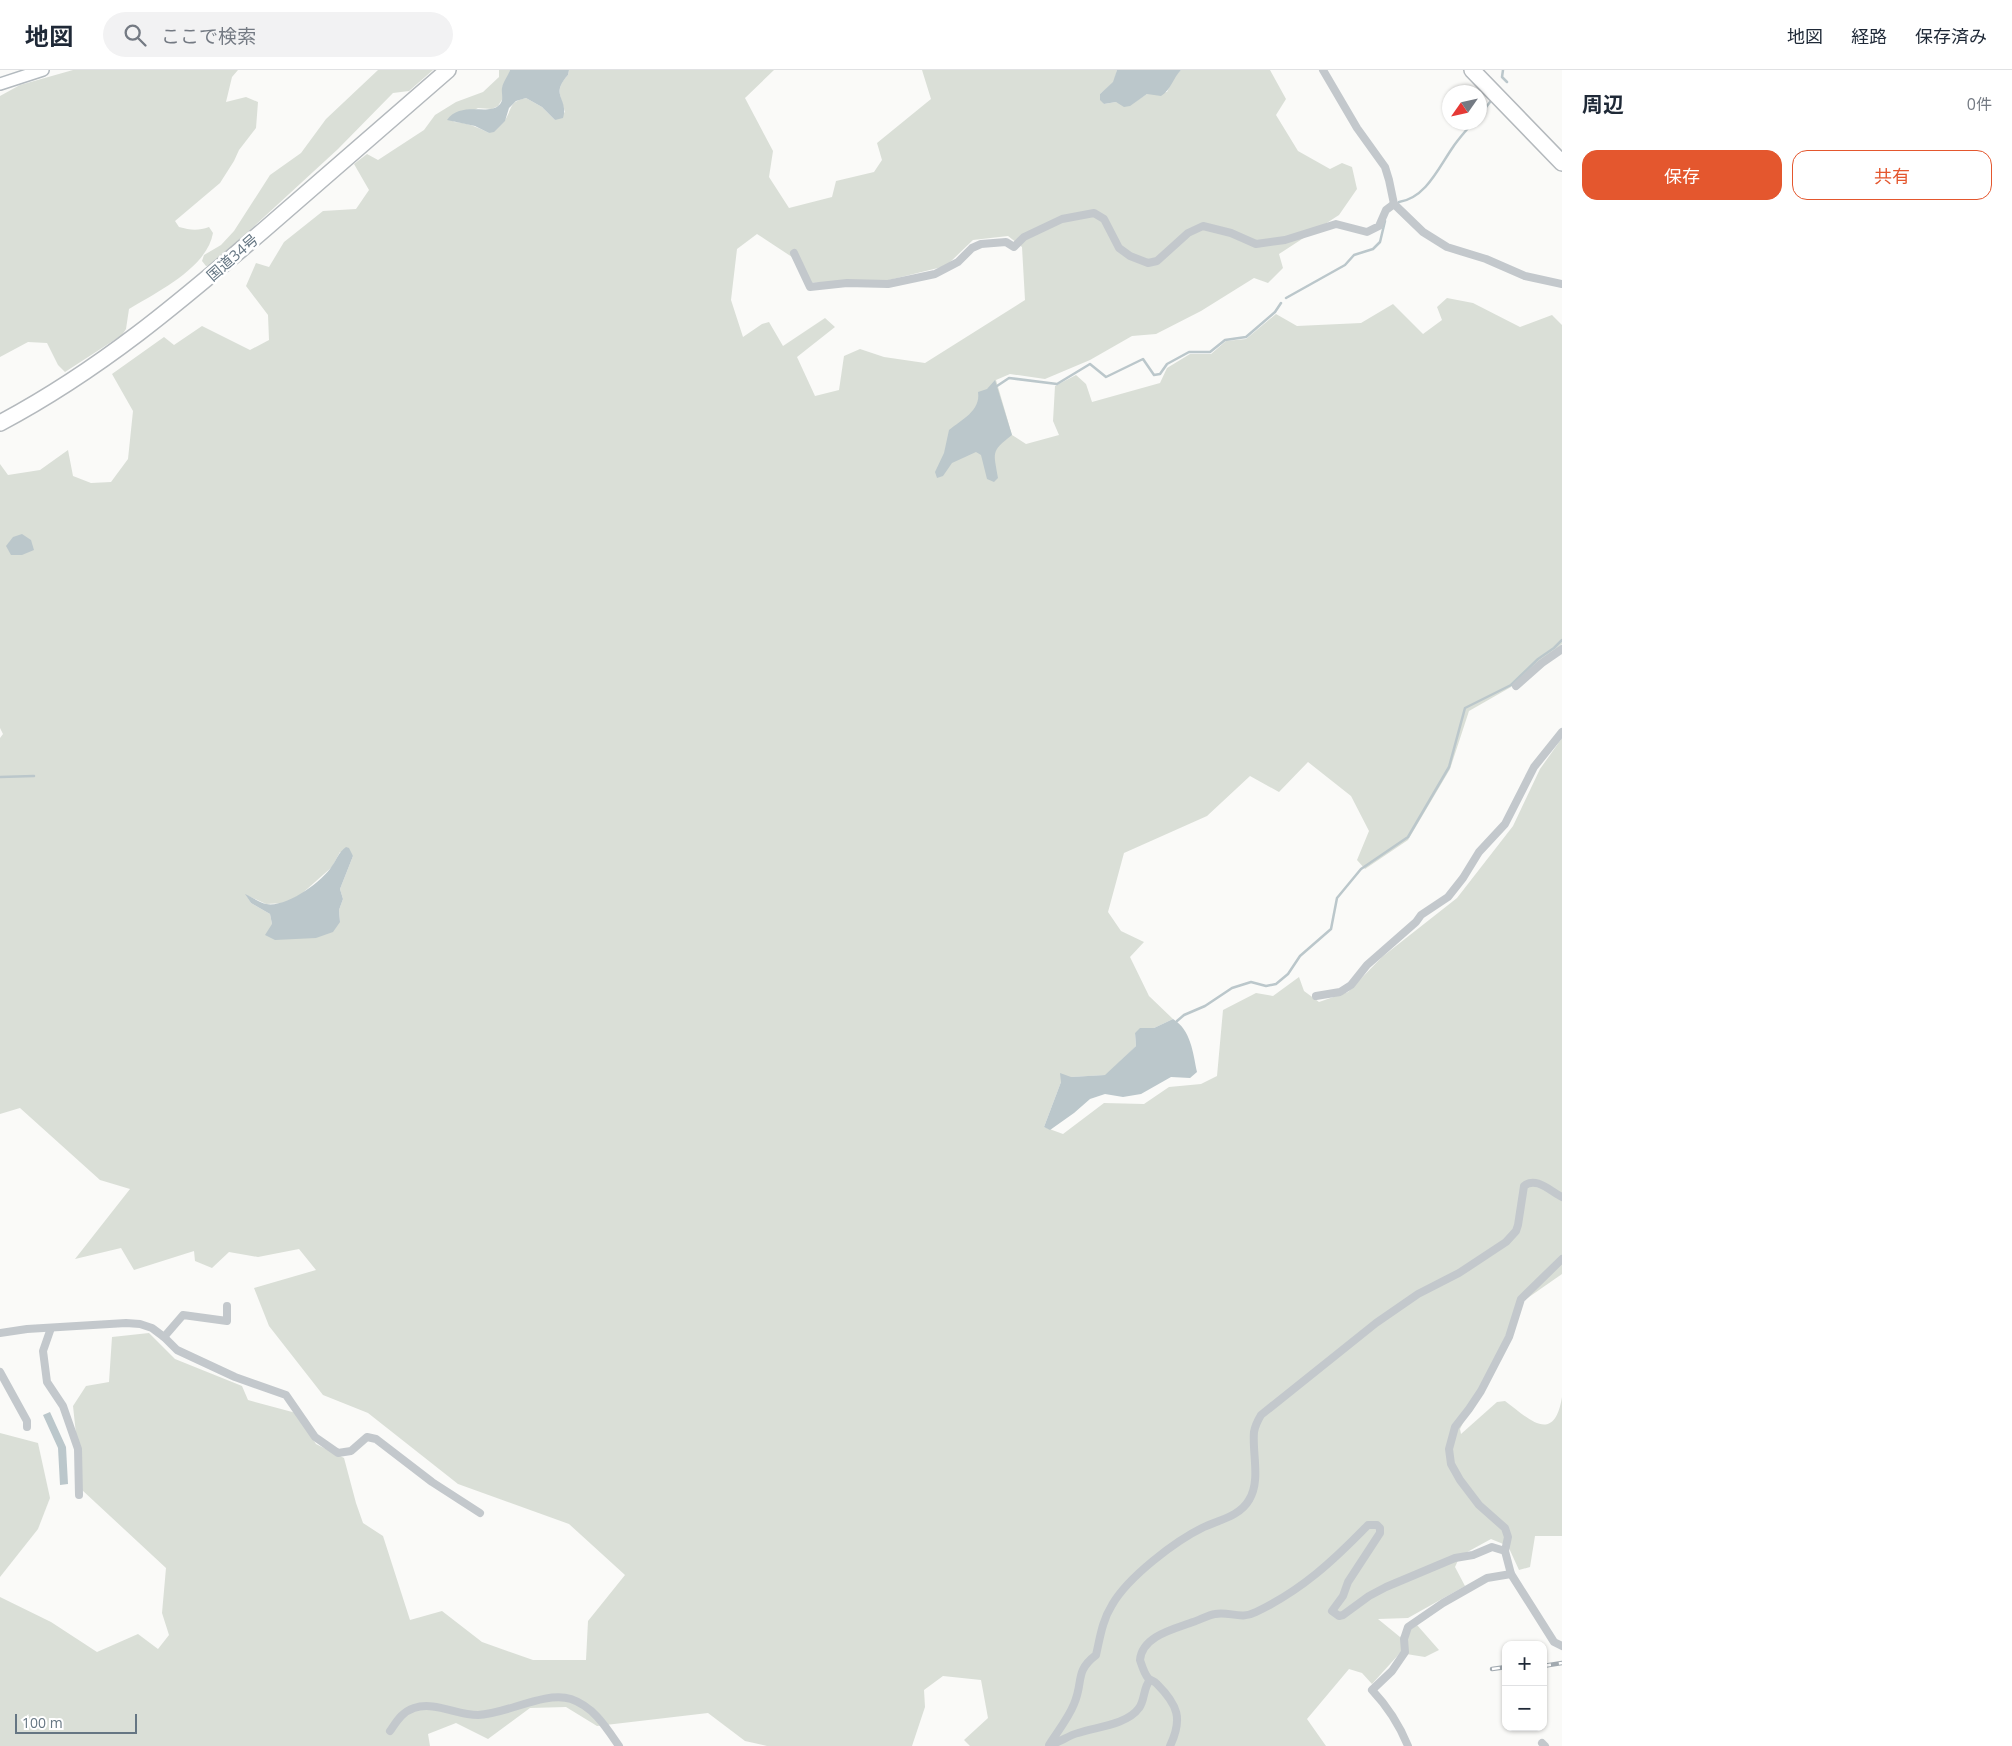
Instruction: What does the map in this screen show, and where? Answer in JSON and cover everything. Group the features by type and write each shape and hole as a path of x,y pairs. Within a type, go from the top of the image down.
{"highway":[{"name":"国道34号","path":"0,423 68,384 135,337 222,266 448,70"},
{"path":"1480,73 1562,163"}],"street":[{"path":"0,84 43,70"},
{"path":"1323,70 1357,128 1384,167 1390,180 1394,204 1423,232 1448,247 1486,259 1525,276 1562,284"},
{"path":"794,252 810,287 847,283 888,284 935,274 947,269 958,262 972,248 980,244 1006,242 1014,247 1024,237 1062,219 1094,214 1104,219 1118,248 1130,256 1148,263 1157,261 1188,232 1203,226 1231,233 1256,244 1284,240 1336,224 1368,232 1378,226 1386,210 1394,204"},
{"path":"1516,686 1542,663 1562,649"},
{"path":"1316,996 1340,992 1351,985 1367,965 1416,922 1421,915 1448,897 1464,878 1479,852 1505,824 1534,767 1562,732"},
{"path":"1150,1680 1147,1683 1143,1700 1138,1710 1130,1716 1111,1725 1076,1733 1048,1745 1074,1705 1080,1686 1081,1672 1085,1664 1096,1655 1100,1631 1118,1596 1169,1548 1206,1526 1219,1522 1238,1511 1250,1500 1254,1486 1254,1431 1261,1415 1376,1323 1418,1294 1459,1272 1506,1242 1516,1231 1524,1186 1528,1183 1536,1182 1562,1197"},
{"path":"1562,1259 1521,1299 1509,1337 1469,1409 1455,1427 1449,1449 1451,1464 1479,1505 1505,1528 1508,1537 1505,1551 1511,1574 1554,1642 1562,1646"},
{"path":"164,1337 183,1315 227,1321 227,1306"},
{"path":"0,1334 27,1329 126,1323 140,1324 152,1328 176,1350 235,1377 286,1395 315,1438 338,1453 351,1450 367,1437 376,1439 432,1482 480,1513"},
{"path":"51,1328 43,1351 47,1382 63,1406 78,1449 79,1495"},
{"path":"0,1372 27,1421 27,1427"},
{"path":"1170,1746 1176,1734 1178,1714 1169,1696 1155,1682 1150,1680 1140,1660 1141,1654 1150,1642 1160,1634 1216,1614 1238,1616 1254,1614 1285,1597 1335,1559 1368,1525 1377,1525 1380,1528 1380,1533 1348,1582 1343,1596 1332,1611 1336,1615 1343,1615 1369,1596 1386,1587 1455,1558 1473,1555 1492,1546 1505,1551"},
{"path":"1408,1746 1401,1727 1387,1706 1372,1690 1392,1671 1405,1652 1404,1639 1408,1627 1443,1603 1487,1578 1511,1574"},
{"path":"390,1731 400,1716 415,1708 425,1706 463,1714 478,1714 503,1711 543,1699 556,1698 577,1702 594,1713 619,1746"}],"shaded area":[{"path":"73,70 238,70 232,77 226,102 246,97 258,102 256,128 239,150 220,183 175,221 179,227 187,229 198,230 209,227 213,233 209,246 191,268 179,278 129,309 126,329 122,335 65,372 58,365 47,343 28,342 0,357 0,96 20,85"},
{"path":"378,70 433,70 409,91 393,93 338,149 212,265 206,266 202,261 204,255 221,245 234,231 270,175 301,153 326,119"},
{"path":"499,70 510,70 502,88 503,98 498,106 492,109 478,108 453,122 471,125 489,133 504,122 514,103 526,98 542,107 555,120 565,112 560,96 560,88 569,70 774,70 745,98 773,151 769,177 789,208 832,197 836,181 874,172 882,160 877,143 931,99 922,70 1117,70 1114,82 1100,94 1104,104 1116,102 1130,105 1147,94 1167,92 1174,77 1181,70 1270,70 1286,99 1276,115 1298,151 1330,169 1342,163 1352,167 1357,189 1339,215 1279,254 1283,268 1268,283 1254,278 1201,311 1156,334 1132,336 1090,360 1045,379 1010,374 996,380 1012,435 1026,444 1059,435 1053,421 1055,386 1076,375 1086,384 1092,402 1160,383 1167,368 1190,354 1211,354 1226,341 1246,339 1276,314 1297,326 1361,323 1393,304 1423,334 1442,320 1437,307 1447,298 1473,303 1520,327 1552,315 1562,325 1562,644 1555,651 1540,660 1511,687 1469,711 1450,769 1408,840 1365,869 1357,860 1369,831 1351,796 1308,762 1279,792 1250,776 1207,816 1124,853 1108,912 1121,931 1144,942 1130,957 1149,996 1173,1019 1154,1028 1135,1033 1136,1046 1106,1075 1071,1077 1061,1082 1044,1127 1063,1134 1104,1103 1144,1104 1169,1087 1201,1084 1217,1076 1223,1010 1256,993 1273,996 1299,977 1304,991 1319,1002 1348,992 1382,957 1457,898 1513,826 1540,769 1562,738 1562,1274 1519,1304 1504,1347 1482,1384 1460,1429 1461,1434 1497,1402 1505,1401 1531,1420 1539,1424 1547,1424 1553,1421 1558,1412 1562,1397 1562,1536 1535,1536 1530,1567 1519,1570 1508,1546 1491,1539 1460,1556 1455,1567 1465,1586 1408,1618 1378,1619 1400,1637 1417,1625 1439,1650 1425,1657 1400,1653 1372,1684 1362,1673 1349,1669 1307,1719 1326,1746 970,1746 964,1740 988,1718 981,1680 943,1676 924,1690 925,1707 912,1746 767,1746 745,1741 708,1713 597,1726 566,1707 530,1708 488,1739 456,1723 428,1734 430,1746 0,1746 0,1597 51,1622 97,1652 138,1634 158,1649 169,1635 162,1613 166,1568 82,1490 73,1406 86,1386 109,1382 112,1337 149,1333 175,1359 242,1386 248,1400 296,1413 316,1444 344,1458 363,1523 383,1536 410,1620 442,1611 482,1642 533,1660 586,1660 588,1621 625,1575 569,1524 458,1484 368,1413 323,1395 269,1326 254,1288 316,1270 299,1249 258,1257 229,1252 212,1268 195,1261 194,1251 134,1270 121,1248 75,1259 130,1189 100,1180 20,1108 0,1114 0,738 3,734 0,728 0,464 8,475 40,470 68,450 73,476 91,483 111,482 128,459 133,411 112,374 164,337 174,345 202,326 250,350 269,340 268,315 246,286 256,263 269,267 284,242 323,211 356,209 369,190 354,164 367,154 378,160 424,130 435,115 456,102 483,92 499,77","holes":["757,234 792,257 805,283 889,280 946,266 973,240 1008,236 1022,247 1025,300 925,363 884,357 860,349 844,356 839,390 815,396 797,357 835,327 825,318 783,346 769,322 762,324 743,337 731,300 737,249","340,852 353,856 340,889 343,899 339,910 340,922 272,924 270,914 251,903 246,895 266,904 284,903 298,897 332,867"]},
{"path":"510,70 569,70 560,88 564,106 563,118 555,120 542,107 526,98 516,101 509,108 505,121 494,132 489,133 475,126 447,120 459,111 488,109 498,106 502,100 503,86"},
{"path":"1117,70 1181,70 1167,91 1161,96 1147,94 1130,106 1124,107 1116,102 1104,104 1100,100 1100,94 1113,82"},
{"path":"995,380 1012,435 1000,445 995,453 998,478 994,482 987,479 981,455 976,452 952,463 943,476 937,478 935,472 944,453 949,430 973,410 978,399 978,392 987,389"},
{"path":"22,534 31,540 34,550 22,555 11,555 6,546 13,537"},
{"path":"346,847 349,848 353,856 340,889 343,899 339,910 340,922 333,932 316,938 275,940 265,935 272,924 270,914 251,903 245,894 266,904 283,902 293,898 320,879"},
{"path":"1173,1019 1184,1029 1192,1050 1197,1072 1190,1078 1171,1077 1141,1094 1123,1097 1105,1094 1090,1099 1050,1130 1044,1127 1061,1082 1060,1073 1071,1077 1105,1075 1136,1046 1135,1033 1140,1028 1154,1028"},
{"path":"50,1412 66,1447 68,1484 60,1485 58,1448 43,1415"},
{"path":"0,1433 38,1443 50,1498 38,1529 0,1577"}],"waterway":[{"path":"1503,70 1502,77 1507,82"},
{"path":"1487,106 1490,102"},
{"path":"1399,202 1417,195 1424,188 1466,130"},
{"path":"1286,298 1345,265 1354,255 1373,249 1380,242 1385,221"},
{"path":"997,386 1009,378 1057,384 1090,364 1106,377 1143,359 1154,375 1160,374 1167,364 1189,352 1210,352 1225,340 1246,337 1275,312 1281,303"},
{"path":"1177,1021 1184,1015 1205,1006 1232,988 1251,982 1266,986 1276,984 1288,974 1300,956 1331,929 1337,898 1361,869 1408,837 1449,767 1465,708 1511,685 1538,659 1562,640"},
{"path":"0,777 34,776"}],"railway":[{"path":"1547,1665 1562,1663"},
{"path":"1492,1669 1502,1668"}]}
